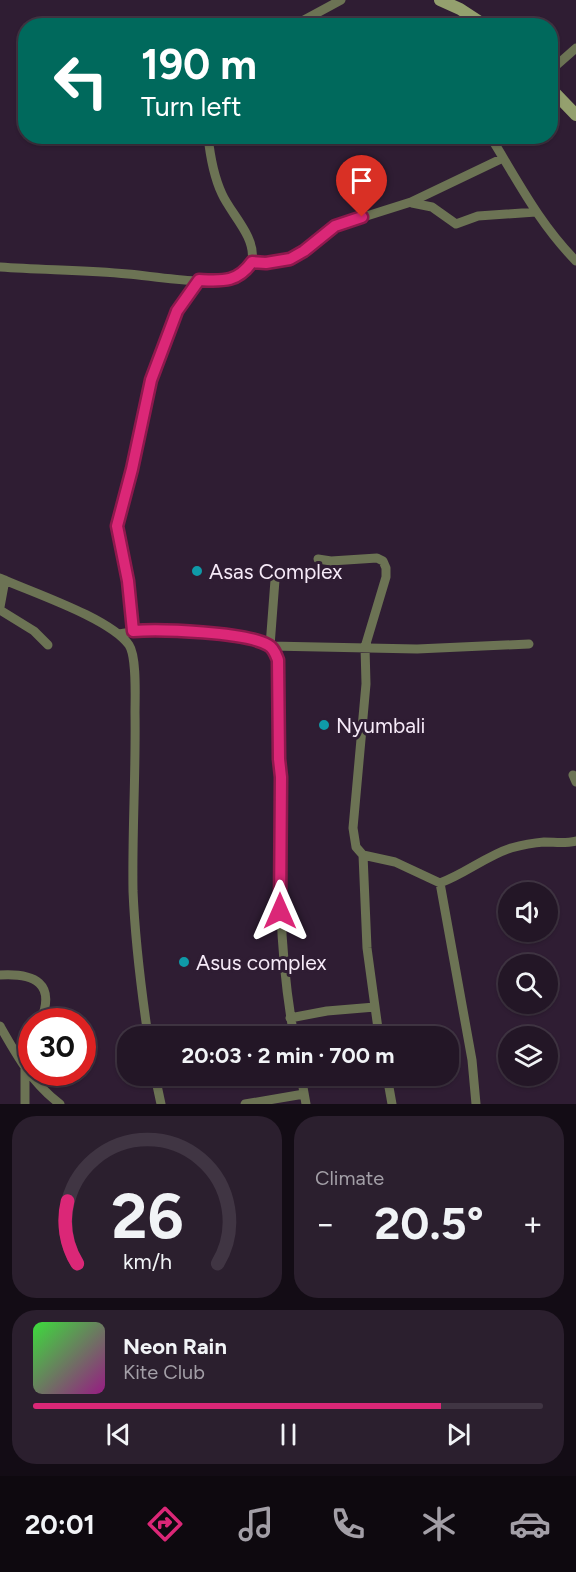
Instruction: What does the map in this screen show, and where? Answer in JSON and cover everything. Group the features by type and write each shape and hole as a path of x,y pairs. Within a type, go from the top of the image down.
{"main road":[{"path":"440,0 464,5 478,18"},
{"path":"558,96 576,115"}],"street":[{"path":"308,18 341,0"},
{"path":"558,64 576,48"},
{"path":"0,267 199,280 234,279 252,262 249,241 221,194 210,144"},
{"path":"495,144 513,178 536,212 576,261"},
{"path":"252,262 266,263 290,259 304,251 335,226 411,202 503,158"},
{"path":"411,202 432,207 456,224 478,216 536,212"},
{"path":"133,631 128,581 117,526 151,380 177,311 199,280"},
{"path":"318,559 341,561 371,558 383,561 386,568 386,577 365,647 366,684 353,828 356,847 363,855 395,862 440,883 509,849 528,844 576,841"},
{"path":"48,645 34,631 0,609 2,579 54,600 119,634 130,646 136,753 133,891 140,980 147,1026"},
{"path":"275,580 270,646 278,660 281,777 280,911 292,1026"},
{"path":"119,634 133,631 227,635 253,639 270,646 417,649 529,644"},
{"path":"363,855 365,921 378,1026"},
{"path":"440,883 472,1060 476,1104"},
{"path":"0,975 27,975 40,985 44,992 46,1002 44,1008"},
{"path":"290,1018 327,1011 375,1007"},
{"path":"0,1026 18,1057"},
{"path":"25,1086 25,1104"},
{"path":"39,1086 60,1104"},
{"path":"157,1086 161,1104"},
{"path":"389,1086 392,1104"},
{"path":"245,1104 305,1099"}],"place":[{"name":"Asas Complex","path":"197,571"},
{"name":"Nyumbali","path":"324,725"},
{"name":"Asus complex","path":"184,962"}],"route":[{"path":"280,911 281,777 276,654 270,646 253,639 227,635 133,631 128,581 117,526 151,380 177,311 193,287 199,280 234,279 252,262 266,263 290,259 304,251 335,226 362,217"}]}
